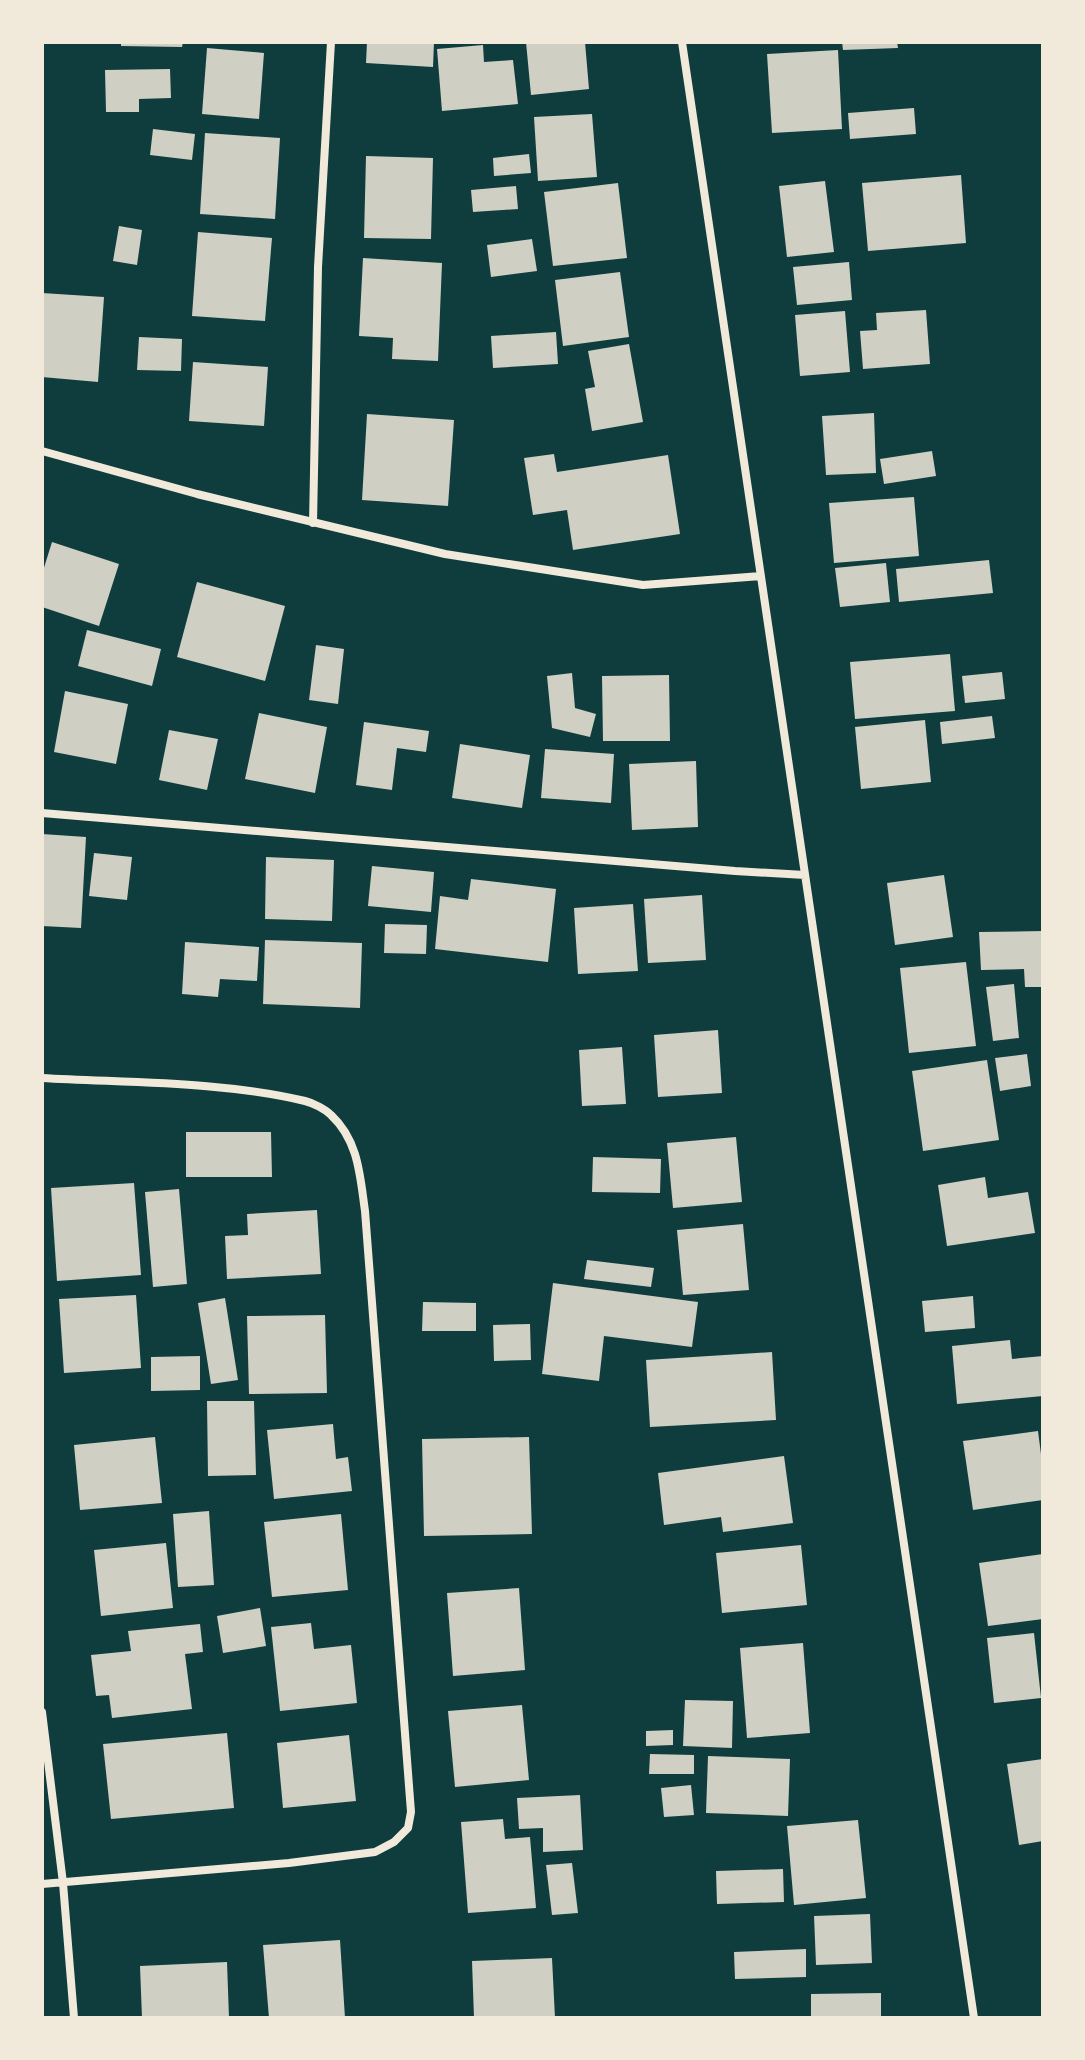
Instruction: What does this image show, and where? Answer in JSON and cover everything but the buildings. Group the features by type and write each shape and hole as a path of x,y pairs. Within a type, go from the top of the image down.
{"street":[{"path":"313,523 318,267 331,42"},
{"path":"682,42 974,2018"},
{"path":"42,451 197,494 445,554 643,585 761,576"},
{"path":"42,813 805,875"},
{"path":"42,1078 231,1089 308,1101 330,1114 347,1133 358,1163 365,1211 411,1812 408,1828 394,1842 375,1852 289,1863 42,1884"},
{"path":"42,1712 63,1883 74,2018"}]}
